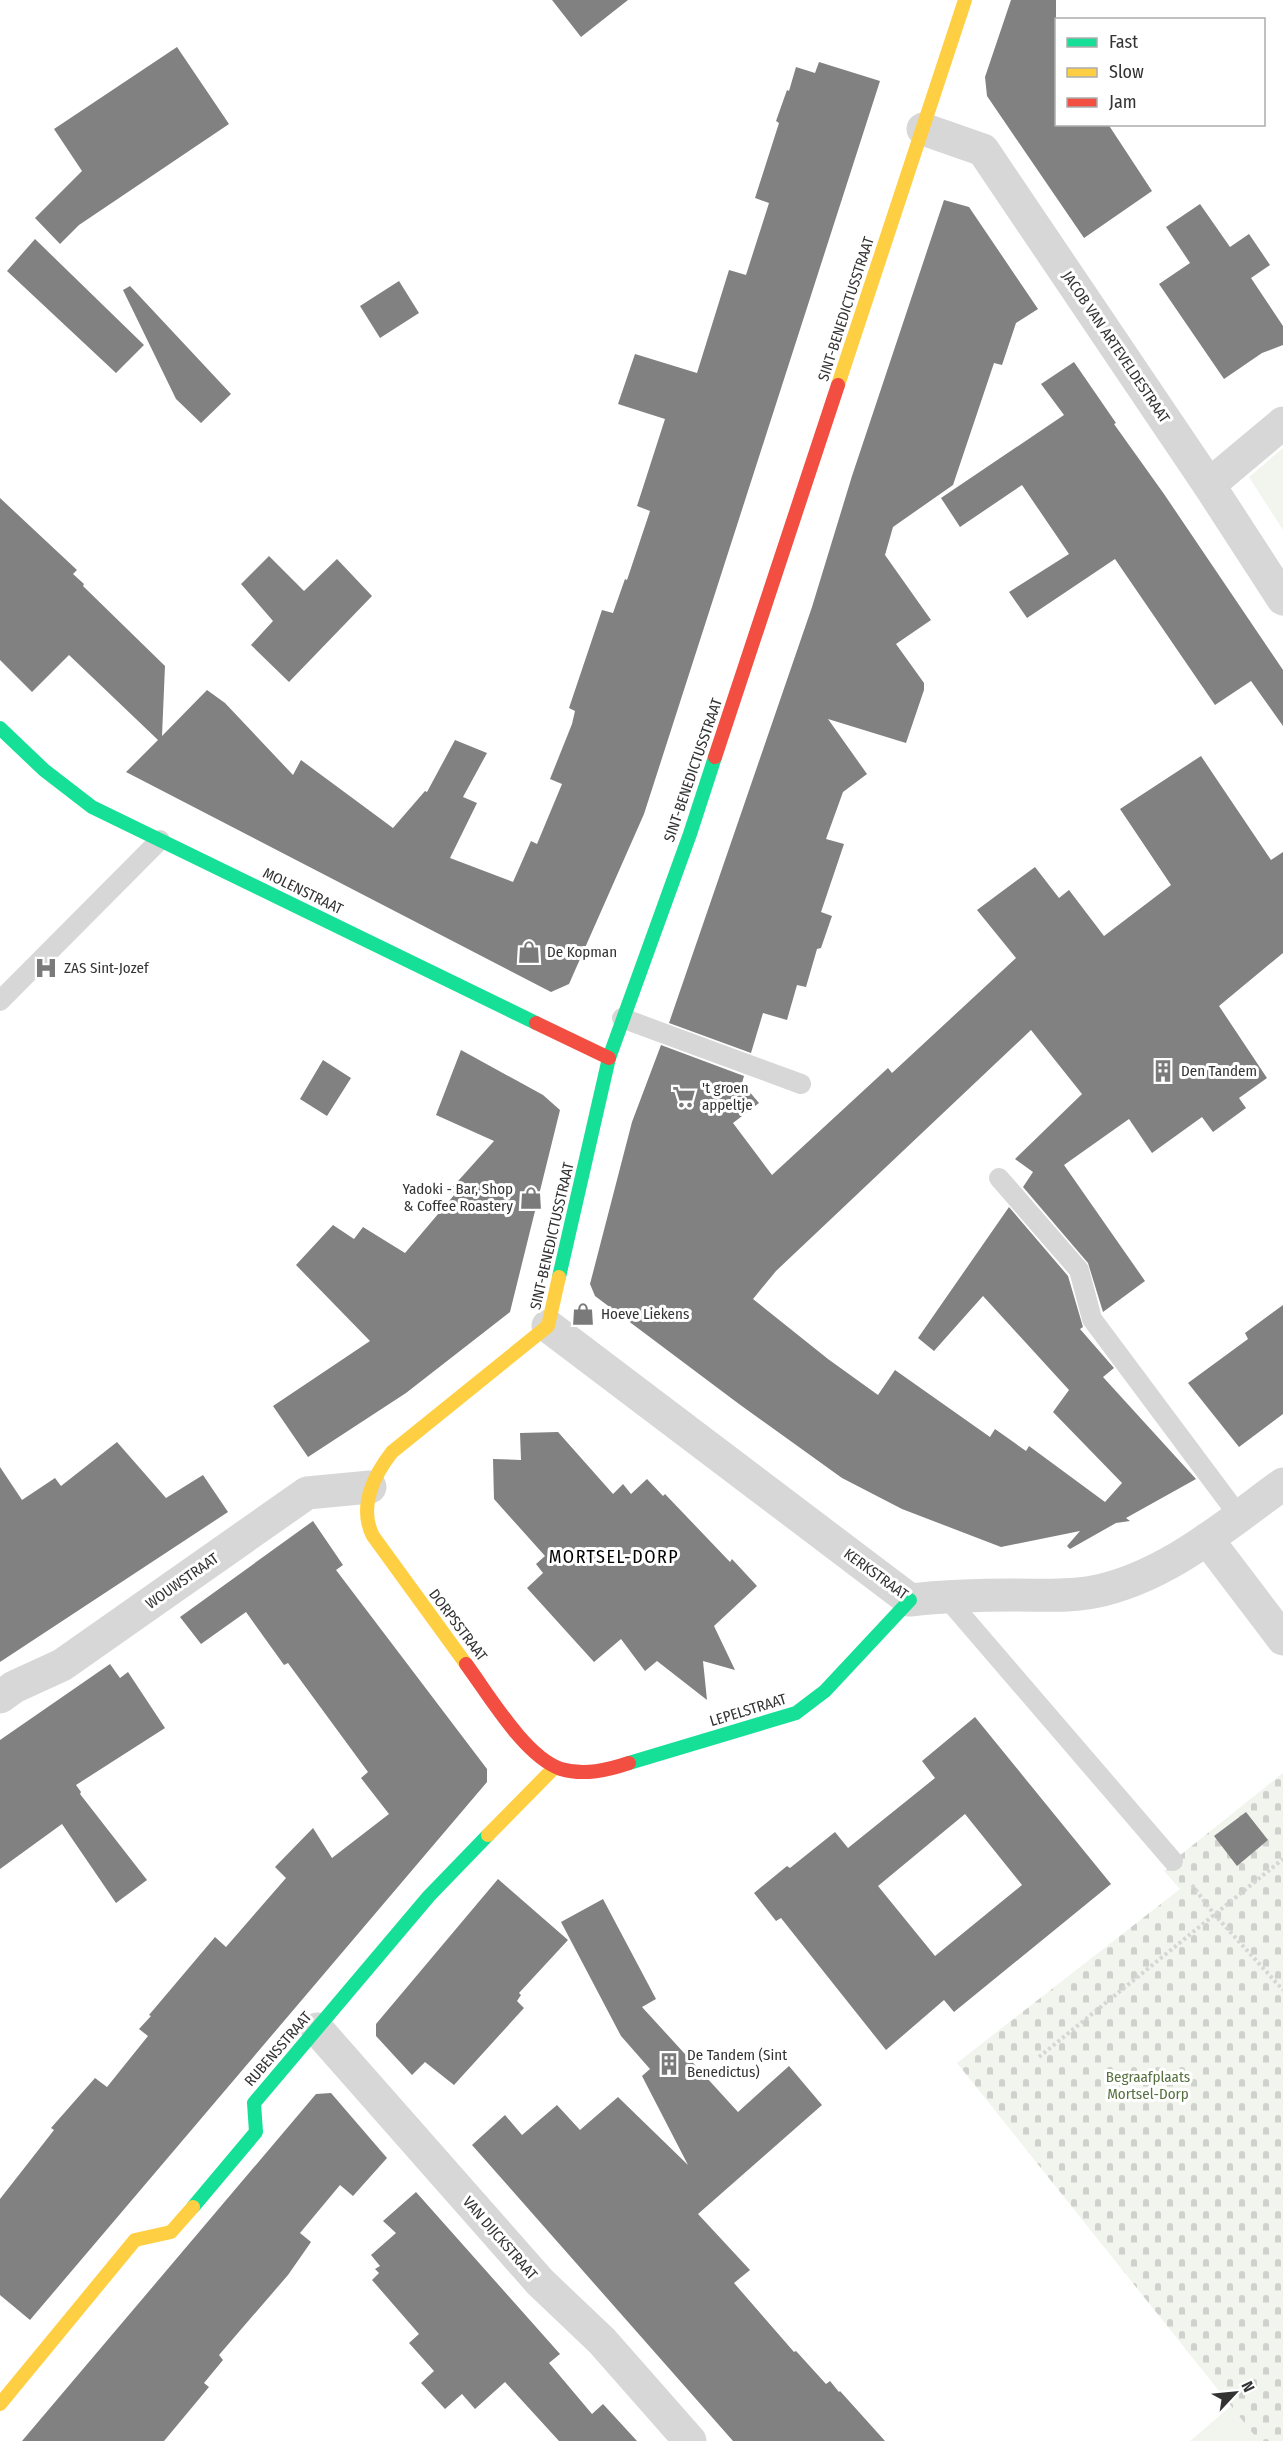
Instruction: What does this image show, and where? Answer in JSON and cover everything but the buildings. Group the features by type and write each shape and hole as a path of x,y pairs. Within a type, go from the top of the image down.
{"street":[{"name":"SINT-BENEDICTUSSTRAAT","path":"370,1487 378,1468 392,1452 548,1326 609,1058 690,834 965,0"},
{"name":"JACOB VAN ARTEVELDESTRAAT","path":"923,129 983,150 1209,485 1283,599"},
{"path":"1209,485 1283,423"},
{"name":"MOLENSTRAAT","path":"0,728 39,767 92,807 609,1058"},
{"name":"KERKSTRAAT","path":"548,1326 910,1600 945,1596 1068,1595 1091,1592 1142,1577 1207,1539 1283,1484"},
{"name":"WOUWSTRAAT","path":"0,1697 14,1687 62,1665 307,1493 370,1487"},
{"name":"DORPSSTRAAT","path":"370,1487 369,1529 381,1550 521,1738 537,1755 555,1767"},
{"path":"1207,1539 1283,1639"},
{"name":"LEPELSTRAAT","path":"555,1767 573,1773 591,1773 796,1713 825,1691 910,1600"},
{"name":"RUBENSSTRAAT","path":"0,2404 135,2240 171,2232 256,2132 254,2103 429,1896 555,1767"},
{"name":"VAN DIJCKSTRAAT","path":"317,2029 540,2282 602,2341 690,2441"}],"lane":[{"path":"0,1001 160,840"},
{"path":"622,1018 801,1084"},
{"path":"999,1178 1079,1270 1092,1320 1239,1516"},
{"path":"945,1596 1173,1861"}],"path":[{"path":"1039,2057 1283,1859"},
{"path":"1173,1861 1214,1914 1283,1990"}],"green space":[{"path":"1283,448 1283,530 1249,477"},
{"name":"Begraafplaats Mortsel-Dorp","path":"1283,1773 1283,2441 1259,2441 957,2063 1180,1889 1164,1871 1173,1861"},
{"path":"1231,2406 1259,2441 1190,2441"}],"traffic: fast":[{"path":"0,728 44,770 92,807 536,1023"},
{"path":"559,1277 609,1058 690,834 715,757"},
{"path":"629,1763 796,1713 825,1691 910,1600"},
{"path":"193,2207 256,2132 254,2103 429,1896 488,1835"}],"traffic: slow":[{"path":"838,385 965,0"},
{"path":"466,1664 373,1536 367,1514 370,1492 379,1471 392,1452 548,1326 559,1277"},
{"path":"488,1835 555,1767"},
{"path":"0,2404 135,2240 171,2232 193,2207"}],"traffic: jam":[{"path":"715,757 838,385"},
{"path":"536,1023 609,1058"},
{"path":"466,1664 521,1739 548,1762 561,1769 578,1772 604,1770 629,1763"}],"place":[{"name":"De Kopman","path":"529,952"},
{"name":"ZAS Sint-Jozef","path":"46,968"},
{"name":"Den Tandem","path":"1163,1071"},
{"name":"'t groen appeltje","path":"684,1097"},
{"name":"Yadoki - Bar, Shop & Coffee Roastery","path":"531,1198"},
{"name":"Hoeve Liekens","path":"583,1314"},
{"name":"De Tandem (Sint Benedictus)","path":"669,2064"}],"district":[{"name":"MORTSEL-DORP","path":"614,1557"}]}
